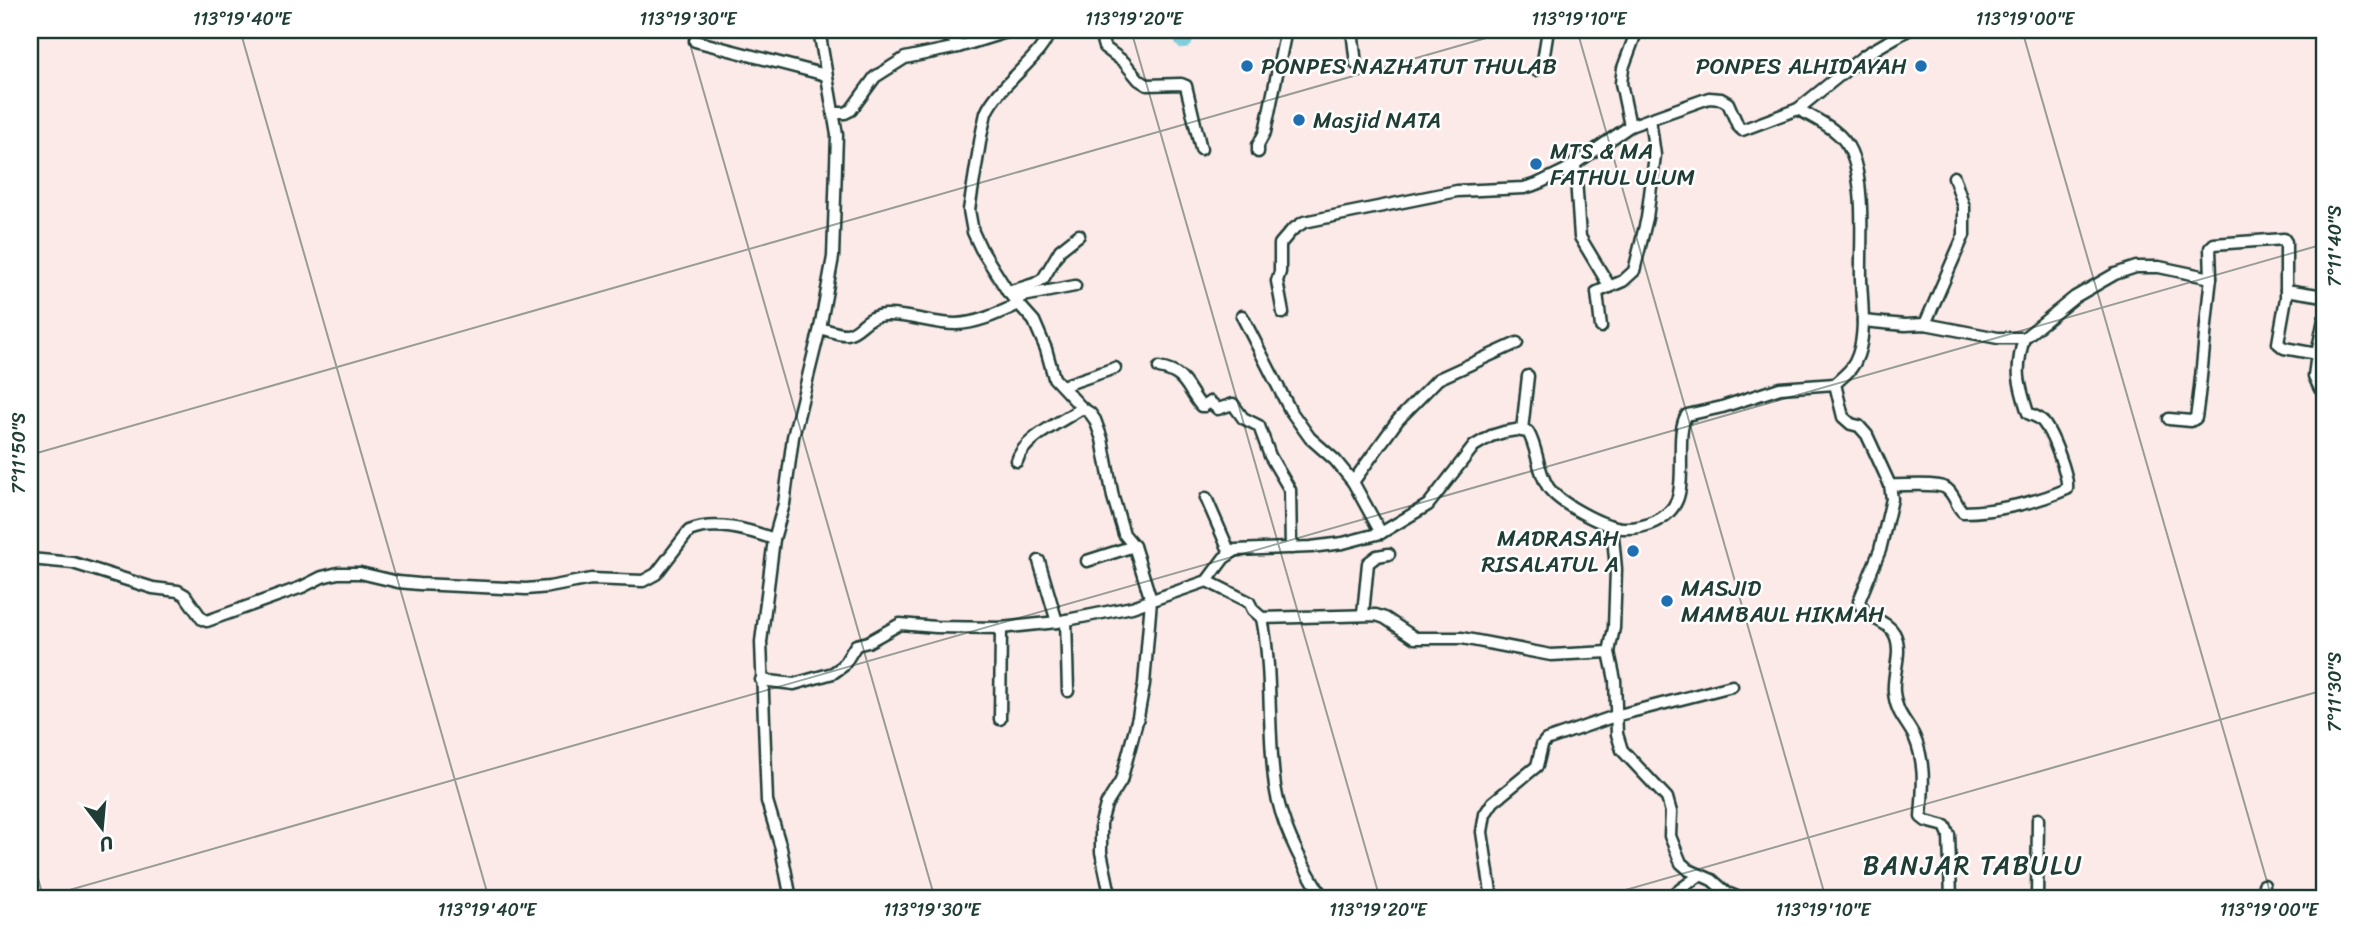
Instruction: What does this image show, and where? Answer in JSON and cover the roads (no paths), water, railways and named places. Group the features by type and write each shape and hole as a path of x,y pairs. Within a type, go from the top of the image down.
{"street":[{"path":"791,899 781,848 767,800 761,642 793,437 820,328 833,257 838,155 834,113 819,30"},
{"path":"940,30 942,34 953,38 958,47"},
{"path":"834,113 851,110 875,77 905,58 958,47 1013,30"},
{"path":"1049,30 1048,36 1032,58 992,100 981,136 971,195 970,220 981,249 1013,298 1034,321 1054,378 1090,413 1098,428 1124,534 1134,545 1152,600 1138,717 1121,781 1106,804 1101,823 1101,852 1111,899"},
{"path":"1099,30 1104,47 1124,62 1143,83 1186,86 1201,149"},
{"path":"1258,152 1258,145 1265,132 1286,30"},
{"path":"1352,30 1356,64"},
{"path":"1536,70 1543,61 1548,30"},
{"path":"1630,126 1621,83 1623,68 1637,30"},
{"path":"1283,313 1276,281 1280,272 1280,244 1304,222 1457,191 1524,188 1575,164 1630,126 1714,97 1728,103 1742,130 1798,109 1865,55 1908,30"},
{"path":"2322,30 2324,44"},
{"path":"695,41 826,75"},
{"path":"761,680 794,684 833,673 843,666 856,645 868,642 900,624 1001,628 1062,621 1132,607 1207,582 1230,553 1243,549 1343,543 1381,533 1428,505 1474,446 1491,436 1522,430 1528,432 1533,441 1541,474 1558,500 1612,526 1635,527 1657,521 1668,514 1678,500 1682,426 1687,415 1780,388 1835,384 1851,371 1859,353 1863,321 1860,202 1851,151 1835,132 1798,109"},
{"path":"1601,327 1597,292 1623,281 1634,271 1647,218 1655,155 1650,119"},
{"path":"1575,164 1580,237 1610,287"},
{"path":"1925,324 1966,226 1964,207 1954,177"},
{"path":"820,328 842,334 851,333 865,321 884,315 924,318 946,323 965,323 988,318 1043,279 1060,250 1079,235"},
{"path":"2169,419 2191,421 2196,418 2204,365 2205,326 2211,278 2210,248 2214,244 2284,239 2286,290 2278,343 2284,348 2317,354"},
{"path":"1890,485 1943,486 1963,512 1989,512 2012,507 2067,489 2068,485 2047,428 2042,421 2028,413 2021,388 2018,360 2024,338 2081,293 2115,274 2136,267 2159,267 2211,278"},
{"path":"1013,298 1075,286"},
{"path":"2286,290 2324,296"},
{"path":"1242,316 1290,410 1310,438 1335,460 1353,482 1381,533"},
{"path":"2324,319 2315,381 2320,389 2324,390"},
{"path":"1863,321 1925,324 1998,338 2024,338"},
{"path":"1353,482 1398,421 1438,379 1517,343"},
{"path":"1062,386 1115,368"},
{"path":"1159,368 1169,370 1184,379 1201,406 1204,407 1210,402 1218,409 1233,404 1243,418 1259,426 1270,456 1290,490 1292,548"},
{"path":"1522,430 1528,376"},
{"path":"1835,384 1843,417 1851,424 1859,426 1867,435 1890,485 1892,499 1880,550 1859,601 1866,615 1893,631 1898,646 1894,676 1896,704 1917,743 1924,768 1922,819 1947,829 1951,899"},
{"path":"1017,461 1027,443 1082,408"},
{"path":"1206,498 1230,553"},
{"path":"1612,526 1616,569 1614,628 1609,652 1615,680 1617,734 1622,750 1667,798 1671,812 1670,836 1681,863 1689,870 1712,880 1727,893 1742,899"},
{"path":"30,559 73,563 153,588 178,591 202,619 207,621 338,573 360,573 419,584 526,589 591,579 643,581 656,574 689,531 696,528 751,531 775,539"},
{"path":"1087,561 1134,545"},
{"path":"1363,614 1368,563 1377,556 1389,554"},
{"path":"1039,561 1062,621 1068,691"},
{"path":"1207,582 1249,602 1252,610 1262,618 1363,614 1381,616 1415,638 1462,638 1551,655 1609,652"},
{"path":"1262,618 1270,667 1270,731 1277,797 1294,846 1324,899"},
{"path":"1000,719 1001,628"},
{"path":"1492,899 1482,832 1485,814 1493,802 1537,766 1542,745 1546,740 1615,716 1732,686"},
{"path":"2037,899 2038,819"},
{"path":"1667,899 1700,875"},
{"path":"2263,899 2264,884"}],"waterway":[{"path":"1180,30 1184,40"}],"place":[{"name":"PONPES NAZHATUT THULAB","path":"1247,66"},
{"name":"PONPES ALHIDAYAH","path":"1921,66"},
{"name":"Masjid NATA","path":"1299,120"},
{"name":"MTS & MA FATHUL ULUM","path":"1536,164"},
{"name":"MADRASAH RISALATUL A","path":"1633,551"},
{"name":"MASJID MAMBAUL HIKMAH","path":"1667,601"}],"district":[{"name":"BANJAR TABULU","path":"1973,865"}]}
